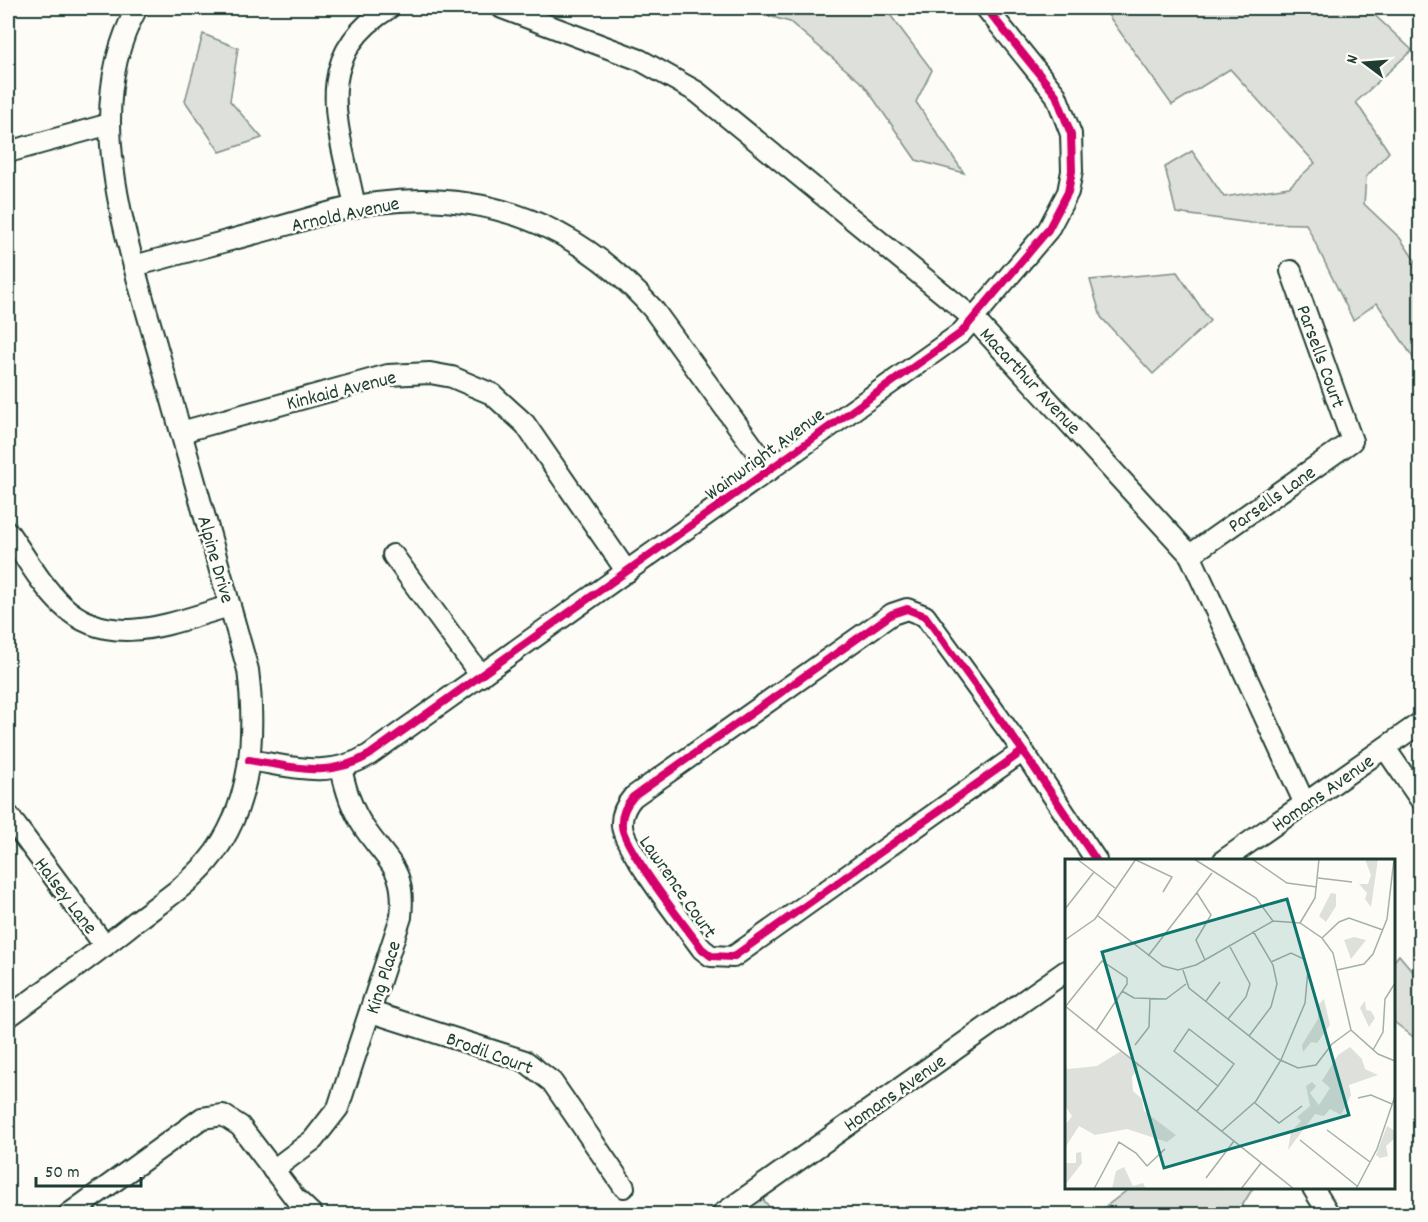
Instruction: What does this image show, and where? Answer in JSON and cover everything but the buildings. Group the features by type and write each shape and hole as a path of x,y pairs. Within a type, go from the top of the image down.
{"street":[{"name":"Alpine Drive","path":"8,1017 105,946 194,876 222,842 234,816 249,760 252,701 248,670 134,266 118,186 110,124 114,69 137,8"},
{"path":"355,207 335,103 335,84 345,50 355,34 367,22 389,8"},
{"name":"Macarthur Avenue","path":"502,8 640,60 697,92 973,318 1190,555 1305,804"},
{"name":"Wainwright Avenue","path":"249,760 315,770 341,768 369,755 961,333 1048,231 1060,213 1072,171 1071,134 1056,95 986,8"},
{"path":"8,152 110,124"},
{"name":"Arnold Avenue","path":"134,266 355,207 410,200 478,204 532,220 586,248 610,266 653,309 770,470"},
{"name":"Parsells Court","path":"1291,271 1352,441"},
{"name":"Kinkaid Avenue","path":"181,432 388,375 419,373 452,377 492,394 525,424 627,572"},
{"name":"Parsells Lane","path":"1190,555 1352,441"},
{"path":"8,532 57,599 75,616 91,625 107,630 141,631 230,606"},
{"path":"393,555 481,676"},
{"name":"Lawrence Court","path":"1023,751 733,957 711,956 702,950 629,846 622,826 626,805 633,797 898,611 916,611 926,616 1023,751 1095,859"},
{"name":"Homans Avenue","path":"1227,859 1420,723"},
{"path":"1385,748 1420,799"},
{"name":"King Place","path":"273,1170 313,1140 338,1108 401,917 401,885 386,854 354,811 341,768"},
{"name":"Halsey Lane","path":"8,815 105,946"},
{"name":"Homans Avenue","path":"722,1215 1065,972"},
{"name":"Brodil Court","path":"371,1012 516,1058 540,1070 552,1082 624,1187"},
{"path":"69,1215 202,1118 212,1115 223,1115 240,1126 273,1170 312,1215"},
{"path":"1314,1189 1329,1215"}],"shaded area":[{"path":"740,8 885,8 932,70 916,102 964,173 916,160 864,85 790,22"},
{"path":"1103,8 1367,8 1412,50 1356,102 1389,152 1366,177 1364,204 1400,238 1420,268 1420,368 1377,303 1353,320 1306,224 1251,223 1176,213 1165,167 1192,151 1224,197 1289,187 1315,163 1230,69 1172,105"},
{"path":"203,34 238,48 230,101 262,138 220,152 185,101"},
{"path":"1177,272 1210,321 1153,374 1101,317 1090,280"},
{"path":"1399,955 1420,980 1420,1042 1395,1023 1395,960"},
{"path":"1129,1189 1252,1189 1237,1214 1096,1214"},
{"path":"758,1193 775,1214 728,1214"}],"cycle path":[{"path":"249,760 296,768 325,769 339,767 369,755 961,333 1048,230 1068,192 1072,171 1071,134 1056,95 986,8"},
{"path":"907,609 925,616 1023,751 733,957 711,956 702,949 644,868 625,836 622,826 624,810 633,797 892,614 907,609"},
{"path":"1023,751 1095,859"}]}
